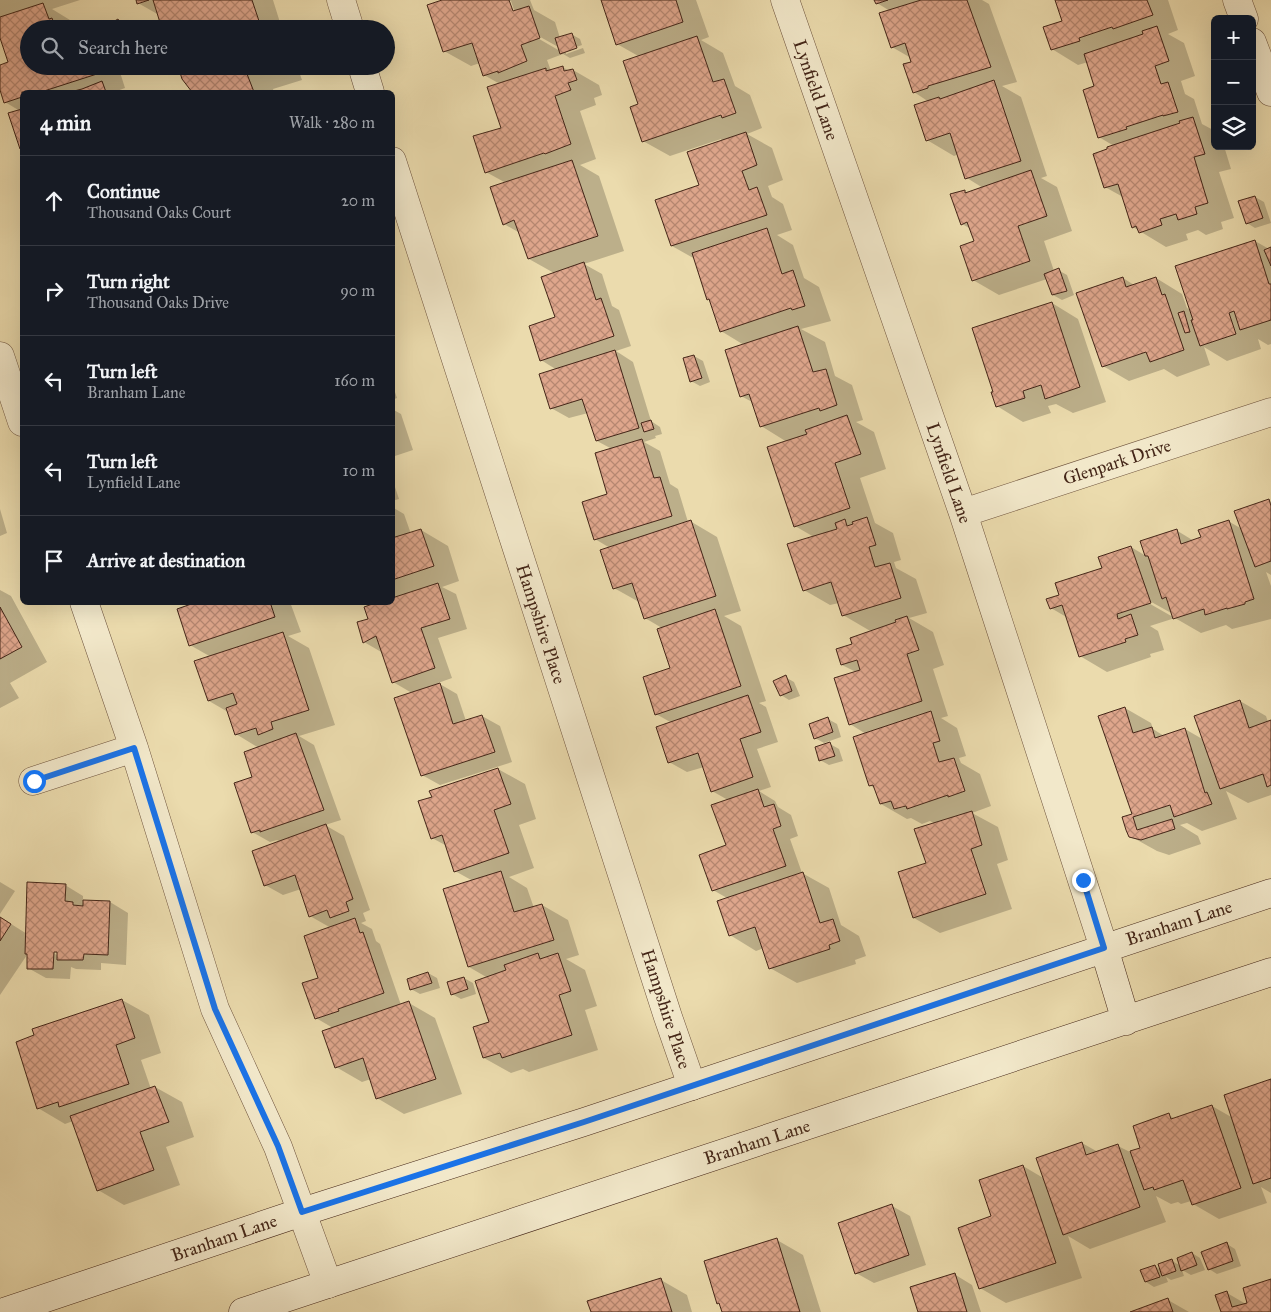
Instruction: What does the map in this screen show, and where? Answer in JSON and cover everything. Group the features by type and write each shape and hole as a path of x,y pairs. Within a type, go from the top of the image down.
{"street":[{"path":"340,0 347,20"},
{"name":"Lynfield Lane","path":"785,0 963,513 1126,1021"},
{"path":"1237,0 1243,15"},
{"path":"1256,53 1271,92"},
{"path":"365,75 369,90"},
{"name":"Hampshire Place","path":"395,171 668,1017 692,1086"},
{"path":"0,356 20,416"},
{"name":"Glenpark Drive","path":"963,513 1271,412"},
{"path":"85,605 134,748 215,1009 278,1146 328,1284"},
{"path":"34,781 134,748"},
{"name":"Branham Lane","path":"7,1311 1271,893"},
{"name":"Branham Lane","path":"243,1312 1271,972"}],"building":[{"path":"136,0 149,0 137,4"},
{"path":"153,0 252,0 259,20 159,20"},
{"path":"442,0 509,0 513,11 529,6 540,38 521,45 527,61 498,73 498,71 483,76 472,43 443,52 427,5"},
{"path":"601,0 676,0 683,22 616,45"},
{"path":"874,0 888,0 876,4"},
{"path":"921,0 967,0 991,67 928,86 928,88 913,93 903,64 911,62 905,43 891,48 879,13"},
{"path":"1055,0 1147,0 1153,15 1079,38 1080,41 1051,50 1043,27 1062,21"},
{"path":"43,3 49,19 52,18 53,20 20,20 20,75 94,75 47,90 20,90 20,98 4,103 0,90 0,65 8,62 0,38 0,17"},
{"path":"1157,26 1169,61 1155,66 1161,84 1168,82 1178,112 1126,127 1127,129 1098,138 1083,90 1094,86 1084,54 1143,34 1142,31"},
{"path":"572,33 577,48 560,54 555,38"},
{"path":"697,36 713,82 724,79 736,113 722,118 721,115 642,142 630,107 638,104 623,61"},
{"path":"563,66 564,71 573,69 577,80 568,83 571,90 555,96 571,144 485,173 473,136 501,128 487,87 546,68 546,71"},
{"path":"181,75 247,75 253,90 190,90"},
{"path":"994,80 1021,161 965,179 950,133 926,141 914,105 939,97 940,99"},
{"path":"102,81 105,90 78,90"},
{"path":"20,110 20,149 8,113"},
{"path":"1193,117 1205,154 1194,157 1208,203 1195,207 1197,214 1178,220 1176,214 1160,219 1162,225 1139,233 1136,226 1132,228 1118,184 1104,188 1093,154 1107,149 1107,147"},
{"path":"746,132 757,165 742,171 749,190 757,187 767,215 671,246 655,200 699,185 687,152"},
{"path":"572,160 598,236 528,259 514,220 503,225 490,187"},
{"path":"1031,170 1047,216 1018,226 1030,261 972,281 960,246 974,241 967,222 961,225 950,194 965,190 965,193"},
{"path":"1255,196 1263,218 1246,224 1238,201"},
{"path":"767,228 782,274 793,270 805,306 792,310 791,308 720,332 709,299 707,300 692,253"},
{"path":"1255,240 1269,284 1271,284 1271,320 1240,330 1234,311 1229,313 1236,334 1200,346 1175,266"},
{"path":"1271,247 1271,266 1264,250"},
{"path":"584,262 596,300 601,298 614,336 540,361 529,326 555,317 541,277"},
{"path":"1059,268 1067,291 1052,295 1044,274"},
{"path":"1123,277 1126,287 1156,277 1162,295 1165,294 1184,350 1150,362 1146,352 1102,367 1076,293"},
{"path":"1052,302 1080,387 1045,399 1041,385 1023,391 1025,398 996,407 972,328"},
{"path":"1184,311 1190,332 1185,333 1178,313"},
{"path":"798,326 813,372 826,369 837,405 820,411 819,408 760,427 749,394 740,397 725,350"},
{"path":"615,350 639,428 596,441 582,399 550,409 539,374"},
{"path":"694,355 702,378 690,382 683,358"},
{"path":"847,415 861,454 835,463 850,508 794,527 767,447 807,434 805,430"},
{"path":"651,420 654,429 644,432 641,423"},
{"path":"642,439 654,478 660,477 672,516 594,540 582,502 607,494 595,453"},
{"path":"1269,499 1271,506 1271,561 1255,567 1234,511"},
{"path":"867,517 876,545 869,547 875,567 890,563 901,598 842,616 831,582 803,591 787,544 837,529 835,523 845,519 847,526 853,524 852,522"},
{"path":"691,520 716,596 644,619 632,583 613,589 600,550"},
{"path":"1229,520 1254,599 1245,602 1245,604 1205,615 1204,609 1173,619 1166,597 1162,599 1148,556 1145,556 1140,541 1177,529 1181,544 1201,537 1198,530"},
{"path":"421,529 434,566 395,579 395,537"},
{"path":"1131,546 1151,603 1117,614 1118,619 1131,614 1138,635 1125,639 1126,642 1079,657 1062,605 1050,609 1046,599 1059,595 1055,583 1102,568 1098,557"},
{"path":"438,583 450,619 421,628 435,668 392,683 376,636 363,643 357,622 368,619 364,607 370,605 395,605 395,597"},
{"path":"188,605 271,605 275,617 189,646 177,609"},
{"path":"0,607 22,647 0,659"},
{"path":"715,609 741,686 655,715 643,677 670,668 657,629"},
{"path":"907,616 919,650 907,654 922,701 849,725 834,678 860,670 857,660 841,665 836,649 852,644 850,638 896,622 895,620"},
{"path":"283,632 309,710 271,722 273,729 258,735 256,728 235,735 226,708 237,704 233,693 208,701 194,661"},
{"path":"786,675 792,691 780,696 773,681"},
{"path":"440,683 453,724 482,715 495,752 421,776 394,698"},
{"path":"748,695 761,732 740,739 753,777 711,792 698,753 668,763 656,727"},
{"path":"1240,700 1249,728 1271,720 1271,785 1267,787 1263,774 1220,789 1194,716"},
{"path":"1125,707 1133,733 1152,727 1155,738 1185,728 1205,793 1207,792 1212,804 1174,817 1170,805 1133,817 1137,830 1172,819 1175,829 1141,840 1129,837 1126,830 1122,817 1132,814 1098,716"},
{"path":"931,711 940,741 933,743 939,762 954,758 965,791 907,809 906,806 894,809 891,801 880,804 873,785 869,786 853,737"},
{"path":"828,717 833,732 814,739 809,724"},
{"path":"296,733 324,810 260,832 260,830 251,833 234,783 252,777 244,752"},
{"path":"830,742 835,756 819,761 815,747"},
{"path":"498,768 511,804 494,810 509,853 454,872 442,835 431,839 418,801 432,797 429,791"},
{"path":"758,789 764,807 774,804 781,826 773,829 786,866 712,891 699,855 726,845 711,805"},
{"path":"972,811 982,845 971,849 986,894 913,918 898,872 926,863 914,829"},
{"path":"326,824 353,899 346,902 349,911 330,918 327,910 309,917 295,875 264,886 252,851"},
{"path":"501,871 514,912 542,904 554,940 468,967 443,889"},
{"path":"803,872 820,923 833,919 840,941 829,945 830,949 769,969 755,927 729,936 717,901"},
{"path":"27,882 66,884 65,901 73,902 73,905 83,906 83,900 110,901 108,955 84,954 83,960 57,960 57,952 54,952 53,969 27,969 27,954 25,954"},
{"path":"0,917 11,924 0,941"},
{"path":"355,918 360,933 363,932 384,993 315,1019 302,983 318,978 304,936"},
{"path":"538,953 540,959 558,953 571,991 559,995 572,1035 502,1058 500,1053 483,1058 473,1027 489,1022 475,981 506,970 504,965"},
{"path":"428,972 432,983 410,990 407,979"},
{"path":"464,977 468,989 451,995 447,982"},
{"path":"122,999 135,1038 116,1045 129,1084 59,1107 58,1102 37,1109 16,1042 34,1035 32,1029"},
{"path":"409,1001 436,1079 376,1099 363,1058 335,1068 322,1031"},
{"path":"1271,1079 1271,1178 1253,1184 1224,1095"},
{"path":"155,1086 169,1122 140,1132 154,1170 97,1191 70,1116"},
{"path":"1212,1105 1241,1188 1192,1205 1183,1180 1154,1190 1153,1187 1144,1190 1130,1151 1140,1148 1133,1126 1169,1113 1171,1119"},
{"path":"1082,1142 1086,1155 1118,1144 1140,1207 1063,1235 1036,1158"},
{"path":"1023,1165 1056,1263 979,1289 958,1228 991,1216 979,1180"},
{"path":"892,1204 909,1255 855,1274 838,1223"},
{"path":"777,1238 800,1312 722,1312 719,1303 717,1304 704,1261"},
{"path":"1227,1242 1233,1261 1208,1270 1201,1252"},
{"path":"1192,1252 1197,1265 1181,1271 1177,1258"},
{"path":"1172,1259 1176,1271 1162,1276 1158,1264"},
{"path":"1155,1265 1160,1277 1145,1282 1140,1270"},
{"path":"955,1273 967,1312 918,1312 910,1287"},
{"path":"661,1278 672,1312 591,1312 587,1301"},
{"path":"1271,1279 1271,1312 1221,1312 1215,1295 1227,1291 1232,1307 1247,1303 1243,1288"},
{"path":"1168,1298 1173,1312 1130,1312"}],"route":[{"path":"34,781 134,748 215,1009 278,1146 302,1212 584,1122 1104,948 1083,880"}]}
